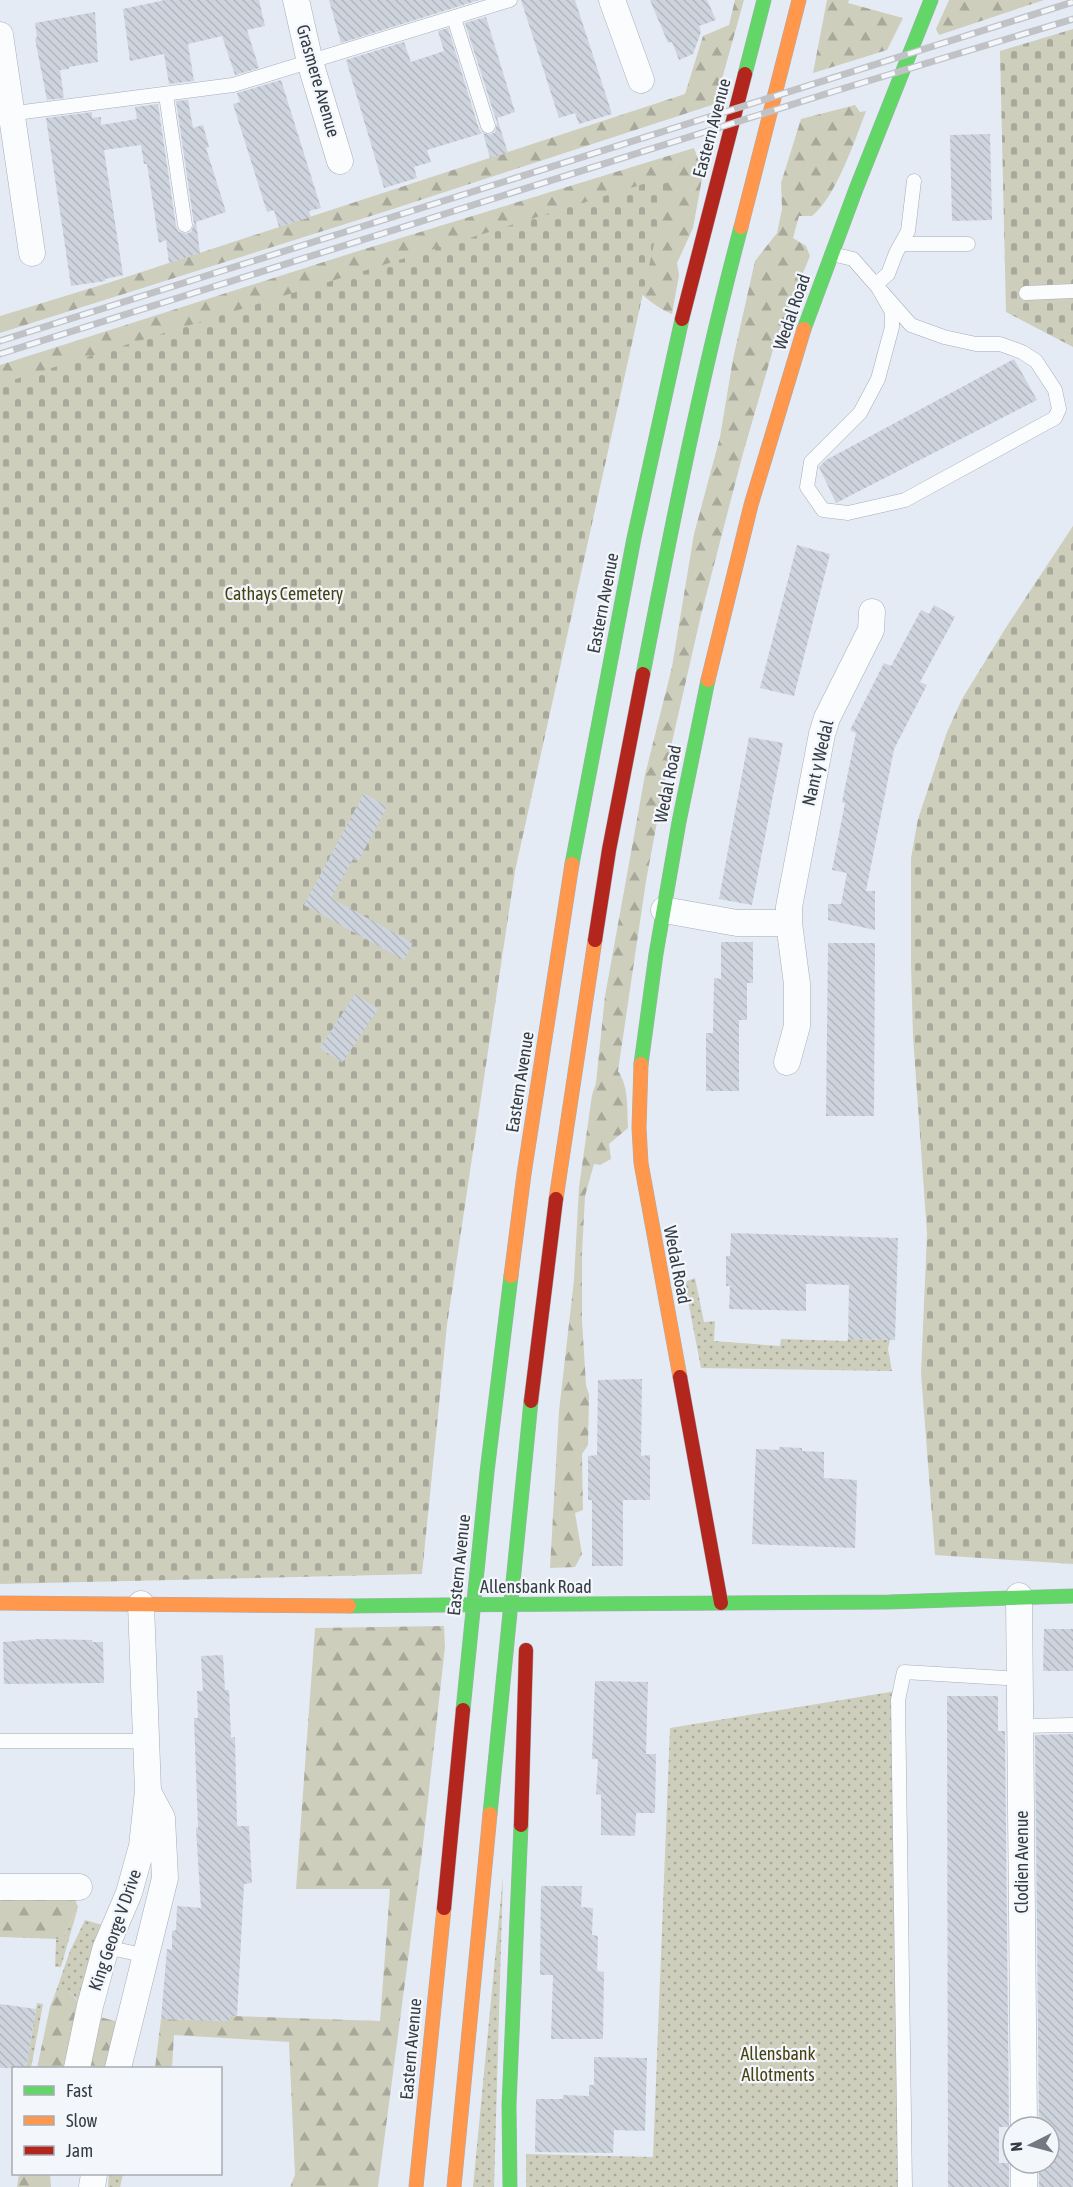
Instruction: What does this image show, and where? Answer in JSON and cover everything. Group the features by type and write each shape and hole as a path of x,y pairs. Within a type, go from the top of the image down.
{"main road":[{"name":"Eastern Avenue","path":"416,2187 487,1472 524,1174 575,844 634,538 692,274 764,0"},
{"path":"454,2187 525,1450 558,1181 609,850 666,552 725,287 799,0"},
{"name":"Wedal Road","path":"721,1603 639,1145 638,1123 644,1046 680,811 719,626 787,379 831,254 931,0"},
{"path":"525,1450 531,1530"},
{"path":"528,1613 530,1589"},
{"name":"Allensbank Road","path":"0,1603 295,1606 889,1602 1073,1596"},
{"path":"510,2187 509,2105 527,1636"},
{"path":"416,2049 435,1987"}],"street":[{"name":"Grasmere Avenue","path":"296,0 310,62 340,161"},
{"path":"612,0 641,80"},
{"path":"0,35 6,114 32,254"},
{"name":"Nant y Wedal","path":"786,1062 797,1026 797,984 789,906 822,734 827,718 871,630 872,612"},
{"path":"664,910 737,923 789,923"},
{"name":"Clodien Avenue","path":"1019,1596 1024,2115"},
{"name":"King George V Drive","path":"77,2067 106,1947 129,1893 142,1846 148,1791 141,1604"},
{"name":"King George V Drive","path":"118,2067 165,1878 162,1818 148,1791"},
{"path":"0,1887 79,1887"}],"lane":[{"path":"6,114 233,85 510,0"},
{"path":"454,18 488,126"},
{"path":"166,95 184,225"},
{"path":"876,284 888,274 908,231 914,181"},
{"path":"901,244 968,244"},
{"path":"831,254 853,259 876,284 911,325 944,337 976,344 1000,344 1022,352 1036,362 1055,390 1059,409 1055,418 905,500 848,513 823,510 807,487 811,462 860,413 878,379 892,327 892,312 876,284"},
{"path":"1026,293 1073,291"},
{"path":"905,2187 898,1700 904,1672 1021,1679"},
{"path":"1021,1726 1073,1725"},
{"path":"0,1741 146,1741"},
{"path":"106,1947 147,1956"}],"green space":[{"path":"735,0 744,0 715,104 0,333 0,316 111,282 685,94 703,36 729,25"},
{"path":"827,0 849,0 848,3 903,18 887,50 813,73"},
{"path":"949,0 1044,0 939,35 936,29"},
{"path":"1073,29 1073,347 1006,312 1000,51"},
{"path":"855,105 860,112 866,111 837,182 821,207 812,216 799,216 793,238 806,246 810,256 777,336 742,457 701,615 672,742 646,881 618,1071 626,1091 628,1128 609,1144 611,1159 600,1165 594,1164 585,1196 582,1321 586,1385 589,1395 588,1445 582,1454 583,1510 575,1513 582,1554 575,1567 550,1568 559,1411 574,1280 579,1187 592,1095 596,1083 605,996 645,775 672,667 694,534 720,437 733,359 755,261 777,233 782,209 781,183 801,119"},
{"path":"694,148 703,173 693,228 677,263 679,275 672,314 650,301 631,283 0,392 0,365 355,252"},
{"name":"Cathays Cemetery","path":"669,176 515,871 447,1325 422,1574 0,1584 0,384"},
{"path":"1073,526 1073,1564 935,1555 921,1373 927,1234 913,1036 911,858 918,819 947,732 962,699"},
{"path":"695,1278 704,1322 715,1321 714,1341 780,1346 781,1339 890,1340 888,1349 892,1371 701,1368 685,1285 687,1281"},
{"path":"444,1626 445,1647 422,1853 378,2187 290,2187 295,2175 289,2042 174,2035 172,2067 155,2067 161,2019 229,2021 230,2016 380,2021 390,1889 296,1889 315,1628"},
{"name":"Allensbank Allotments","path":"896,1691 901,2187 526,2187 526,2154 653,2157 670,1728"},
{"path":"503,1876 494,2187 473,2187"},
{"path":"0,1894 75,1899 78,1907 63,1937 59,1939 0,1937"},
{"path":"78,1907 61,1967 55,1967 56,1940 63,1937"},
{"path":"85,1920 102,1925 79,2002 68,1990 54,1997 70,1951"},
{"path":"62,1990 68,1990 79,2003 70,2067 37,2067 50,2007 54,1997"},
{"path":"37,2003 43,2004 31,2067 26,2067"},
{"path":"96,2016 119,2022 107,2067 84,2067"},
{"path":"19,2175 50,2175 51,2187 17,2187"},
{"path":"109,2175 123,2175 120,2187 108,2187"}],"building":[{"path":"165,0 259,0 265,26 247,30 259,68 235,75 222,36 188,44 194,81 169,84 164,54 130,61 123,9"},
{"path":"329,0 479,0 341,43"},
{"path":"521,0 575,0 612,114 579,124 575,113 559,118"},
{"path":"650,0 707,0 716,20 699,26 701,32 693,54 679,60 672,42 668,43"},
{"path":"95,12 98,62 60,70 64,98 47,100 35,39 37,37 35,23"},
{"path":"486,17 515,112 497,118 508,153 490,158 483,133 490,135 495,132 497,123 465,23"},
{"path":"448,28 479,129 483,133 427,150 431,162 414,167 417,178 384,188 346,60 404,42 411,62 444,51 438,31"},
{"path":"281,80 321,208 309,211 311,217 279,227 274,210 267,212 233,104 240,102 237,93"},
{"path":"188,100 193,128 203,125 209,147 206,148 226,212 196,222 200,253 169,263 166,240 159,243 147,164 144,164 141,145 104,150 123,275 105,279 105,281 71,286 46,118 92,112 92,118 101,117 101,125 137,119 135,107 158,104 176,226 178,231 186,234 191,232 194,224 176,101"},
{"path":"990,134 992,220 952,221 950,135"},
{"path":"1014,359 1037,400 836,503 819,467 826,460"},
{"path":"797,545 830,554 794,696 760,688"},
{"path":"934,605 955,617 920,682 927,685 894,749 866,891 875,891 875,930 828,920 828,904 841,904 847,873 832,870 845,803 842,802 856,733 850,730 884,663 891,666 921,610 929,614"},
{"path":"749,737 783,743 752,905 719,899"},
{"path":"364,793 387,807 358,862 353,859 331,898 413,943 404,960 304,905"},
{"path":"721,942 753,942 753,983 747,983 747,1020 739,1020 739,1091 706,1091 706,1033 713,1033 714,978 721,979"},
{"path":"828,943 875,943 874,1116 826,1116"},
{"path":"355,994 378,1009 342,1063 320,1048"},
{"path":"731,1233 898,1238 895,1340 848,1339 849,1285 806,1284 806,1311 729,1309 730,1286 726,1286 726,1256 730,1256"},
{"path":"642,1379 641,1456 650,1455 650,1500 623,1500 623,1566 592,1566 592,1500 588,1500 588,1456 597,1455 598,1380"},
{"path":"779,1447 824,1452 824,1478 857,1480 855,1548 752,1544 756,1449 779,1450"},
{"path":"1044,1629 1073,1629 1073,1671 1043,1671"},
{"path":"39,1639 103,1642 104,1683 4,1684 3,1642"},
{"path":"223,1655 225,1690 229,1690 231,1738 235,1737 237,1826 249,1826 252,1883 244,1884 237,2016 230,2016 229,2021 161,2019 167,1949 172,1950 172,1931 176,1930 177,1906 201,1908 196,1828 198,1828 194,1718 198,1718 197,1691 203,1691 201,1656"},
{"path":"595,1681 648,1682 646,1754 656,1754 655,1813 636,1813 635,1836 601,1835 601,1795 596,1794 598,1759 592,1759"},
{"path":"947,1696 998,1696 998,1731 1005,1731 1009,2115 1001,2115 999,2163 1001,2163 1001,2175 1009,2175 1009,2187 948,2187"},
{"path":"1073,1734 1073,2187 1039,2187 1039,2175 1061,2175 1061,2115 1039,2115 1035,1735"},
{"path":"541,1886 582,1886 581,1907 593,1908 592,1935 598,1936 597,1971 604,1972 603,2039 551,2039 553,1975 540,1975"},
{"path":"0,2004 36,2009 26,2067 0,2068"},
{"path":"594,2057 647,2058 645,2131 614,2130 613,2153 535,2152 536,2099 563,2099 563,2095 589,2096 589,2085 594,2085"}],"railway":[{"path":"0,341 1073,2"},
{"path":"0,354 835,91 1073,19"}],"traffic: fast":[{"path":"745,74 764,0"},
{"path":"804,329 856,189 931,0"},
{"path":"643,674 700,393 741,227"},
{"path":"572,864 634,538 682,319"},
{"path":"641,1064 656,954 679,822 708,680"},
{"path":"463,1710 487,1472 511,1276"},
{"path":"490,1814 531,1401"},
{"path":"580,1604 889,1602 1073,1596"},
{"path":"441,1605 580,1604"},
{"path":"349,1606 441,1605"},
{"path":"510,2187 509,2105 521,1825"}],"traffic: slow":[{"path":"741,227 799,0"},
{"path":"708,680 751,505 804,329"},
{"path":"511,1276 524,1174 572,864"},
{"path":"556,1199 595,940"},
{"path":"641,1064 639,1128 641,1163 680,1377"},
{"path":"0,1603 349,1606"},
{"path":"454,2187 490,1814"},
{"path":"416,2187 444,1908"}],"traffic: jam":[{"path":"682,319 745,74"},
{"path":"595,940 609,850 643,674"},
{"path":"531,1401 556,1199"},
{"path":"680,1377 721,1603"},
{"path":"521,1825 526,1650"},
{"path":"444,1908 463,1710"}]}
